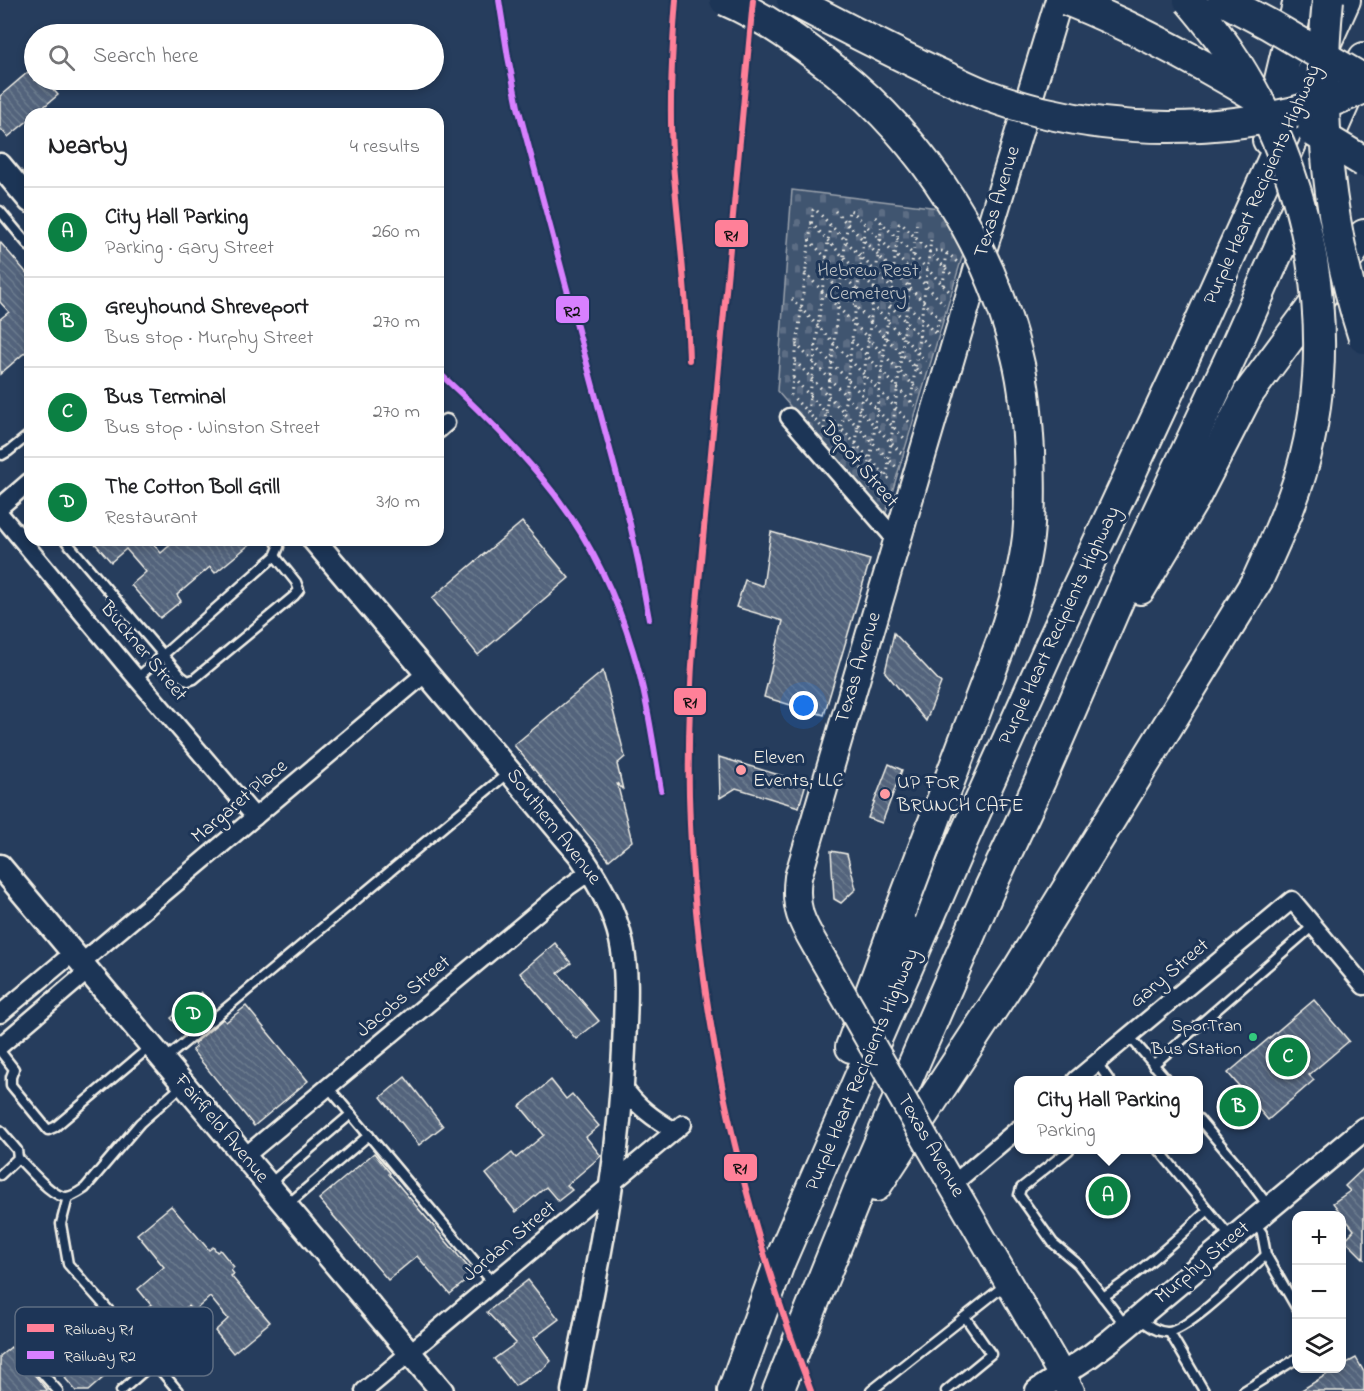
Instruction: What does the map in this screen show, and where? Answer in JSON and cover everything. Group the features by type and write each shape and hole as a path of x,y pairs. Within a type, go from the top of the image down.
{"highway":[{"path":"725,0 763,19 818,57 875,104 932,171 964,220 998,295 1017,357 1027,420 1030,478 1028,536 1014,604 837,1086 780,1261"},
{"path":"792,0 908,60 987,95 1040,112 1089,122 1141,126 1202,126 1266,118 1364,88"},
{"path":"1067,0 1142,33 1210,68 1364,162"},
{"path":"833,1251 1017,971 1258,579 1301,474 1313,420 1319,366 1319,313 1311,251 1303,215 1292,179 1258,99 1236,61 1189,0"},
{"path":"1223,0 1364,80"},
{"path":"1255,202 1299,0"},
{"path":"1328,0 1323,92 1329,185 1351,298 1364,338"},
{"name":"Purple Heart Recipients Highway","path":"733,1391 780,1261 981,798 1180,368 1345,0"},
{"name":"Purple Heart Recipients Highway","path":"778,1391 833,1251 990,888 1082,686 1140,550 1364,58"},
{"path":"1082,686 1195,497 1248,394 1364,235"}],"main road":[{"name":"Texas Avenue","path":"1059,0 897,541 798,878 796,892 798,909 805,927 1066,1383"}],"street":[{"path":"0,165 24,194"},
{"name":"Depot Street","path":"789,417 897,541"},
{"path":"0,507 24,486"},
{"name":"Buckner Street","path":"0,514 24,538"},
{"name":"Buckner Street","path":"31,546 136,678 255,817"},
{"name":"Southern Avenue","path":"319,546 573,846 591,870 616,921 626,969 622,1085 612,1185 573,1391"},
{"name":"Margaret Place","path":"0,1046 81,962 426,673"},
{"name":"Fairfield Avenue","path":"0,866 410,1353 436,1387"},
{"name":"Jacobs Street","path":"244,1157 591,870"},
{"name":"Gary Street","path":"1081,1076 1292,900 1314,926"},
{"path":"1314,926 1364,987"},
{"name":"Margaret Place","path":"0,1014 81,962"},
{"name":"Jordan Street","path":"371,1389 410,1353 679,1127 645,1112 622,1085"},
{"name":"Murphy Street","path":"1037,1391 1066,1383 1090,1356 1364,1129"},
{"path":"952,1185 1014,1132"}],"lane":[{"path":"0,211 24,240"},
{"path":"0,454 9,451 24,439"},
{"path":"70,546 162,655 188,681 194,679 299,590 296,582 275,556"},
{"path":"136,678 275,556 278,546"},
{"path":"0,1051 14,1069 11,1084 48,1130 55,1127 157,1053 509,772"},
{"path":"1153,1065 1314,926"},
{"path":"1129,1036 1163,1076"},
{"path":"1097,1063 1106,1076"},
{"path":"0,1130 17,1150 18,1158 50,1190 60,1197 68,1197 84,1188 140,1124 184,1085"},
{"path":"328,1087 493,1283"},
{"path":"268,1185 351,1114"},
{"path":"1203,1124 1237,1164 1262,1215 1266,1255 1292,1300"},
{"path":"286,1206 369,1136"},
{"path":"1063,1154 1021,1188 1019,1195 1053,1243 1078,1264 1103,1298 1132,1322 1170,1333 1192,1320 1266,1255"},
{"path":"1163,1154 1232,1240"},
{"path":"0,1175 18,1158"},
{"path":"68,1197 62,1224 68,1264 106,1307"},
{"path":"1103,1298 1124,1284 1208,1210"},
{"path":"872,1391 1008,1283"},
{"path":"946,1391 991,1354 965,1317"},
{"path":"1170,1333 1204,1391"},
{"path":"1244,1391 1292,1361"},
{"path":"45,1376 58,1391"},
{"path":"121,1391 138,1376"},
{"path":"166,1376 178,1391"}],"path":[{"path":"835,211 939,318 935,333 815,209 812,210 792,395 887,495"},
{"path":"824,429 849,210 944,304"},
{"path":"876,217 949,291"},
{"path":"887,476 917,221"},
{"path":"854,460 882,222"},
{"path":"811,223 929,346"},
{"path":"840,445 865,224"},
{"path":"868,475 899,224 902,224 953,276"},
{"path":"808,412 830,225"},
{"path":"809,240 926,361"},
{"path":"911,402 931,240"},
{"path":"929,252 938,250 946,252 961,267"},
{"path":"943,285 946,252"},
{"path":"805,273 919,391"},
{"path":"824,274 923,376"},
{"path":"792,300 915,429"},
{"path":"852,340 915,406"},
{"path":"796,344 901,453"},
{"path":"815,346 906,440"},
{"path":"795,361 897,468"},
{"path":"793,378 892,482"}],"green space":[{"name":"Hebrew Rest Cemetery","path":"792,190 947,209 966,244 885,516 777,391"}],"building":[{"path":"24,76 24,90 54,90 58,95 42,108 24,108 24,124 8,137 0,128 0,96"},
{"path":"0,242 24,270 24,353 0,374 0,319 9,312 0,302"},
{"path":"522,522 569,578 478,655 432,598"},
{"path":"771,532 870,560 824,715 764,697 783,621 736,607 745,580 763,586"},
{"path":"97,546 155,546 161,553 169,546 248,546 215,573 210,567 177,595 181,601 160,618 131,585 146,572 126,549 111,562"},
{"path":"894,633 941,683 926,721 885,672"},
{"path":"603,671 625,757 617,764 623,790 617,783 632,841 609,860 514,745"},
{"name":"Eleven Events, LLC","path":"719,757 806,783 799,807 736,788 720,798"},
{"name":"UP FOR BRUNCH CAFE","path":"889,764 902,770 882,823 868,818"},
{"path":"831,851 847,854 856,889 841,903 834,899"},
{"path":"555,943 571,963 558,973 599,1021 576,1039 520,973"},
{"path":"201,992 215,1009 185,1034 171,1018"},
{"path":"1314,1000 1349,1041 1309,1075 1314,1080 1268,1120 1228,1073"},
{"path":"246,1006 308,1081 254,1126 192,1050 196,1047 194,1044 223,1019 226,1022"},
{"path":"405,1077 443,1126 419,1145 381,1097"},
{"path":"551,1080 566,1099 572,1094 599,1126 586,1137 601,1156 567,1185 572,1190 558,1201 546,1187 516,1212 486,1174 512,1153 516,1158 544,1135 520,1106"},
{"path":"374,1153 389,1174 474,1274 450,1294 417,1256 388,1280 319,1199"},
{"path":"1364,1168 1364,1259 1346,1241 1354,1230 1346,1220 1346,1211 1339,1211 1333,1203 1350,1191 1345,1186"},
{"path":"171,1206 209,1250 213,1247 217,1252 220,1250 234,1267 231,1270 234,1274 231,1276 270,1322 233,1353 215,1331 228,1319 210,1297 199,1307 149,1307 151,1305 138,1289 164,1267 137,1234"},
{"path":"528,1280 559,1319 534,1338 551,1361 541,1371 515,1386 494,1359 516,1343 487,1312"},
{"path":"11,1347 15,1352 15,1376 35,1376 48,1391 0,1391 0,1356"},
{"path":"1356,1358 1364,1372 1364,1391 1300,1391 1329,1373 1346,1373 1346,1363"},
{"path":"67,1376 105,1376 88,1391 76,1391 65,1378"}],"rail line":[{"name":"R2","path":"499,0 518,107 630,524 649,619"},
{"name":"R1","path":"676,0 671,75 671,132 689,360"},
{"name":"R1","path":"753,0 694,636 689,795 700,947 724,1098 762,1246 811,1391"},
{"name":"R2","path":"444,378 491,422 540,476 570,516 596,559 625,627 638,668 661,790"}],"place":[{"name":"Eleven Events, LLC","path":"741,770"},
{"name":"UP FOR BRUNCH CAFE","path":"885,794"},
{"name":"The Cotton Boll Grill","path":"194,1014"},
{"name":"SporTran Bus Station","path":"1253,1037"},
{"name":"Bus Terminal","path":"1288,1057"},
{"name":"Greyhound Shreveport","path":"1239,1107"},
{"name":"City Hall Parking","path":"1108,1196"}]}
